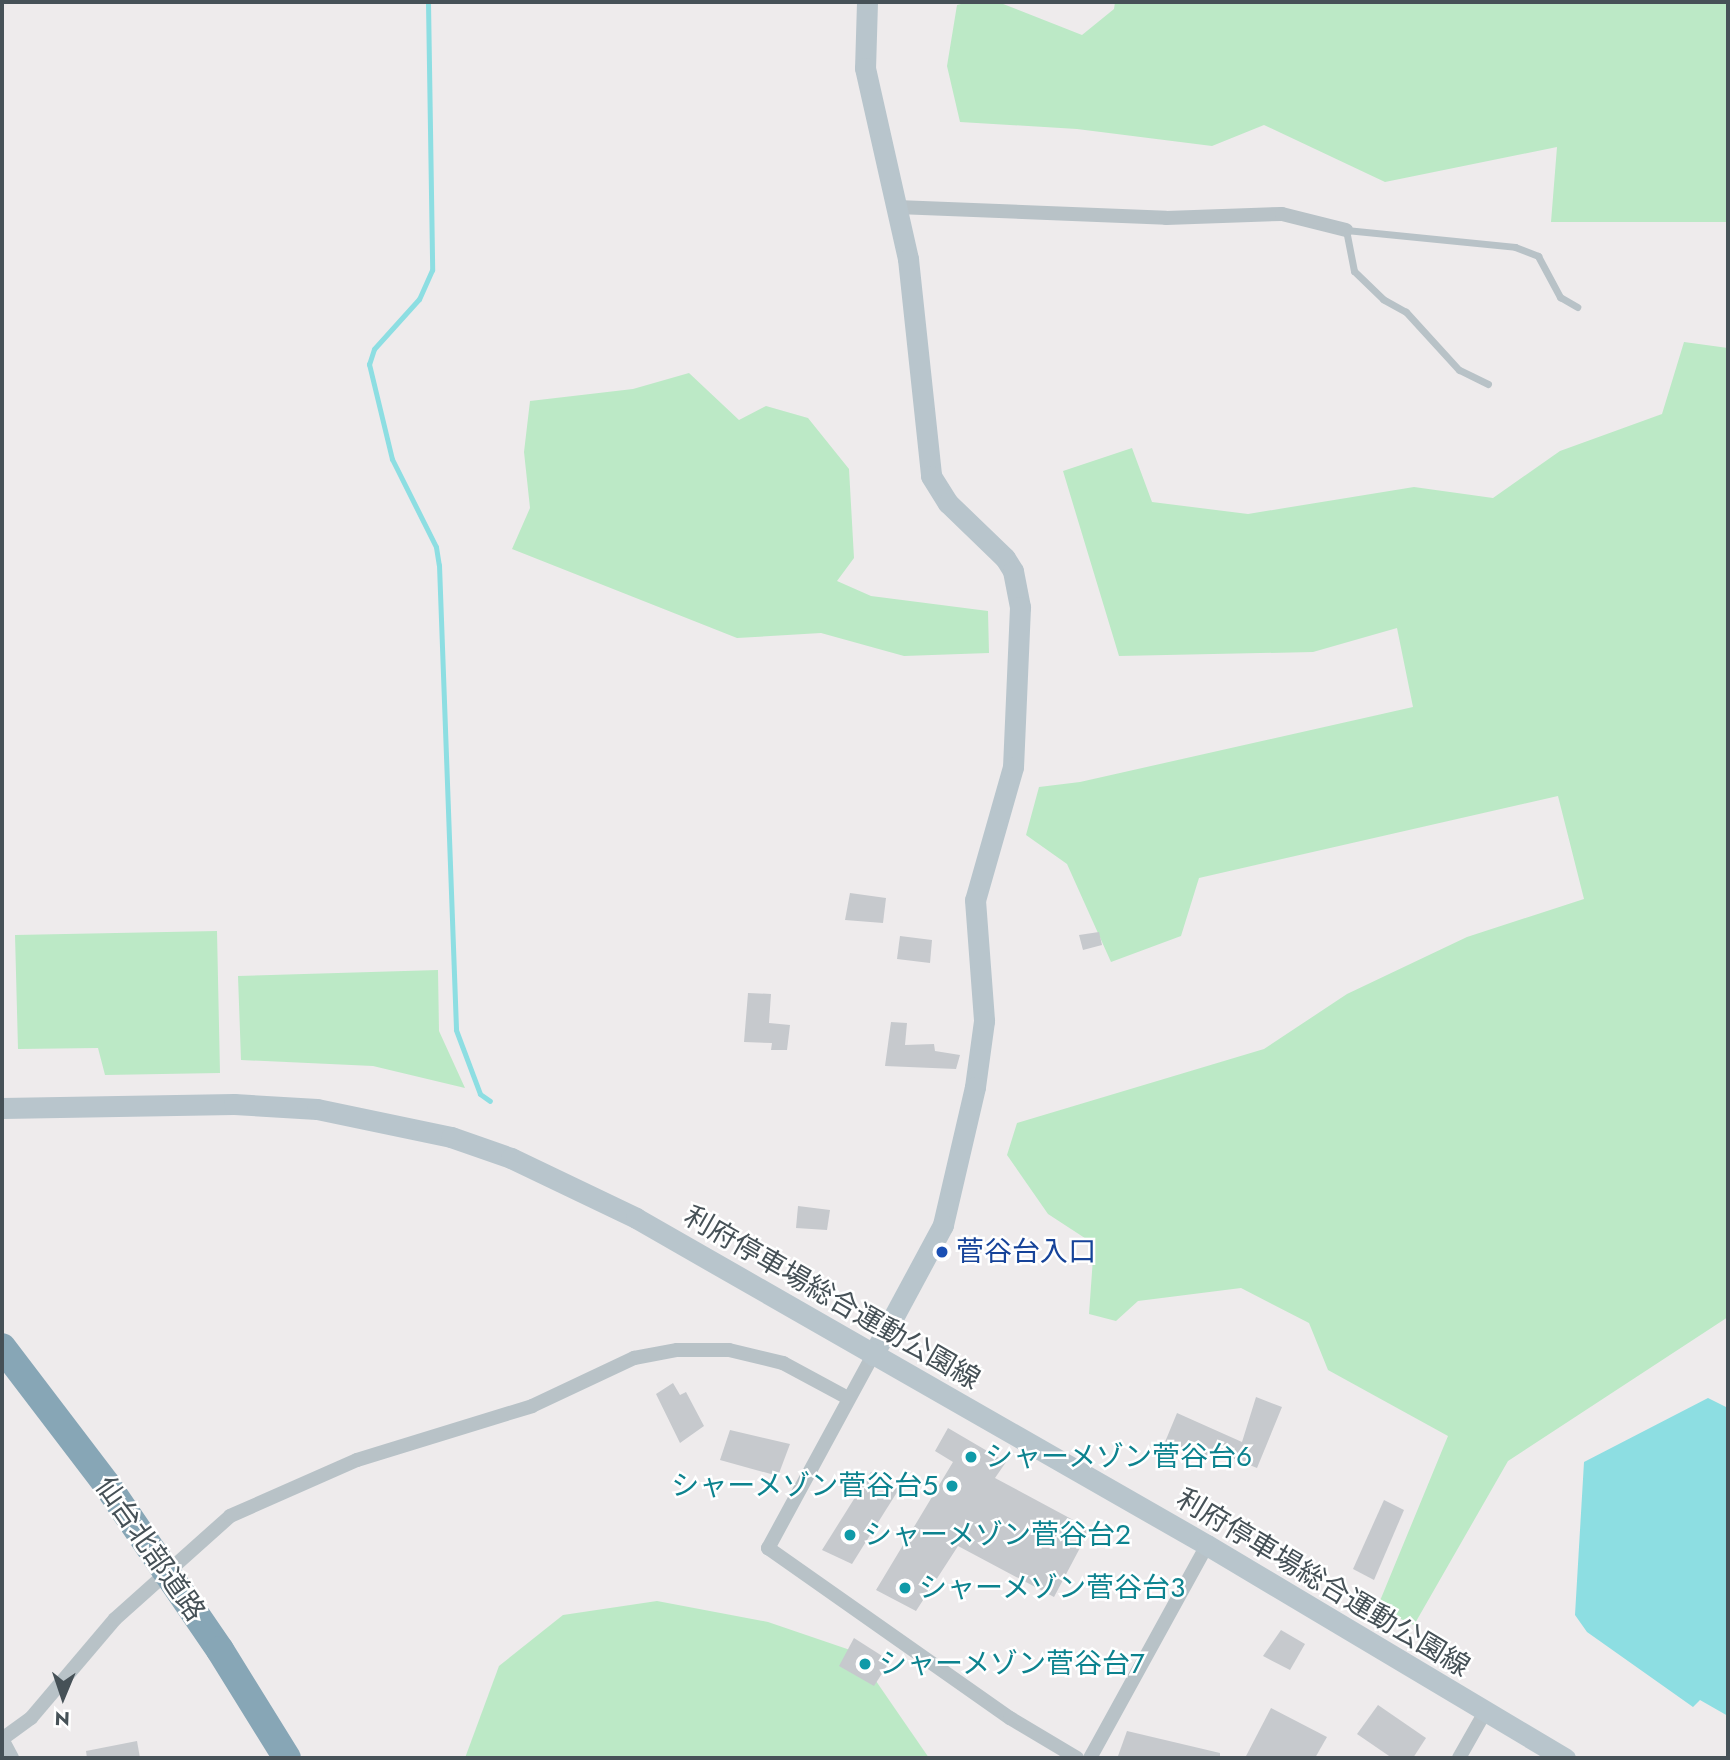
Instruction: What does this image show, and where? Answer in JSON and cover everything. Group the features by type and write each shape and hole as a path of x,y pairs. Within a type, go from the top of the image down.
{"highway":[{"name":"仙台北部道路","path":"2,1347 107,1485 220,1650 287,1758"}],"main road":[{"path":"867,2 865,68 912,283 931,477 948,503 1005,558 1013,571 1019,635 1013,767 975,900 984,1021 970,1112 943,1226 873,1355"},
{"name":"利府停車場総合運動公園線","path":"2,1108 234,1104 317,1109 450,1137 511,1158 624,1211 1208,1545 1565,1758"}],"street":[{"path":"897,207 1166,218 1283,214 1346,230"},
{"path":"12,1758 2,1739 31,1718 115,1619 230,1516 356,1460 533,1406 634,1358 677,1350 729,1350 783,1363 848,1398"},
{"path":"873,1355 768,1548 1010,1718 1077,1758"},
{"path":"1090,1758 1208,1545"},
{"path":"1459,1758 1485,1712"}],"lane":[{"path":"1488,384 1459,370 1406,312 1383,299 1354,271 1346,230 1515,247 1538,256 1560,297 1577,307"}],"green space":[{"path":"969,2 998,2 1082,35 1114,9 1115,2 1728,2 1728,222 1551,222 1557,147 1385,182 1264,125 1212,146 1077,129 960,122 947,66 957,5"},
{"path":"1684,342 1728,348 1728,1317 1508,1461 1414,1625 1377,1608 1448,1436 1328,1370 1309,1323 1241,1288 1138,1301 1116,1321 1089,1314 1094,1244 1048,1214 1007,1155 1017,1123 1264,1049 1347,994 1467,937 1584,899 1558,796 1199,878 1181,936 1111,962 1067,864 1026,835 1039,787 1080,782 1413,707 1397,628 1313,652 1119,656 1063,471 1132,448 1152,502 1248,514 1414,487 1493,498 1560,451 1662,414"},
{"path":"689,373 739,420 766,406 808,418 849,469 854,558 837,581 871,596 988,611 989,653 904,656 821,633 737,638 512,549 530,508 524,452 530,401 633,389"},
{"path":"217,931 220,1073 105,1075 98,1048 18,1049 15,935"},
{"path":"438,970 439,1031 465,1088 373,1066 241,1060 238,976"},
{"path":"657,1601 768,1622 856,1652 929,1758 465,1758 499,1666 563,1615"}],"water":[{"path":"1708,1398 1728,1408 1728,1716 1700,1700 1693,1707 1587,1632 1575,1615 1584,1462"}],"building":[{"path":"850,893 886,898 883,923 845,920"},
{"path":"1099,932 1102,945 1083,950 1079,935"},
{"path":"900,936 932,940 930,963 897,959"},
{"path":"748,993 771,994 769,1023 790,1025 787,1050 771,1050 772,1043 744,1042"},
{"path":"891,1022 907,1023 905,1045 934,1044 935,1051 960,1055 956,1069 885,1066"},
{"path":"798,1206 830,1210 827,1230 796,1228"},
{"path":"673,1383 680,1395 686,1392 704,1426 680,1443 656,1394"},
{"path":"1256,1397 1282,1407 1257,1468 1210,1449 1206,1460 1165,1442 1177,1413 1242,1442"},
{"path":"948,1428 1006,1462 995,1478 1090,1529 1054,1597 958,1546 916,1611 876,1590 953,1462 935,1451"},
{"path":"730,1430 790,1444 778,1476 720,1460"},
{"path":"871,1472 899,1489 852,1564 822,1550"},
{"path":"1384,1500 1404,1510 1374,1580 1353,1569"},
{"path":"1281,1630 1305,1644 1290,1670 1263,1656"},
{"name":"シャーメゾン菅谷台7","path":"854,1638 890,1661 874,1686 839,1666"},
{"path":"1378,1705 1426,1738 1413,1758 1392,1758 1357,1734"},
{"path":"1271,1708 1327,1737 1315,1758 1245,1758"},
{"path":"1127,1731 1220,1753 1220,1758 1118,1756"},
{"path":"137,1741 140,1758 87,1758 86,1751"}],"waterway":[{"path":"428,2 432,270 419,299 374,349 369,364 392,459 436,547 439,565 456,1030 480,1094 490,1101"}],"place":[{"name":"菅谷台入口","path":"942,1252"},
{"name":"シャーメゾン菅谷台6","path":"971,1457"},
{"name":"シャーメゾン菅谷台5","path":"952,1486"},
{"name":"シャーメゾン菅谷台2","path":"850,1535"},
{"name":"シャーメゾン菅谷台3","path":"905,1588"},
{"name":"シャーメゾン菅谷台7","path":"865,1664"}]}
